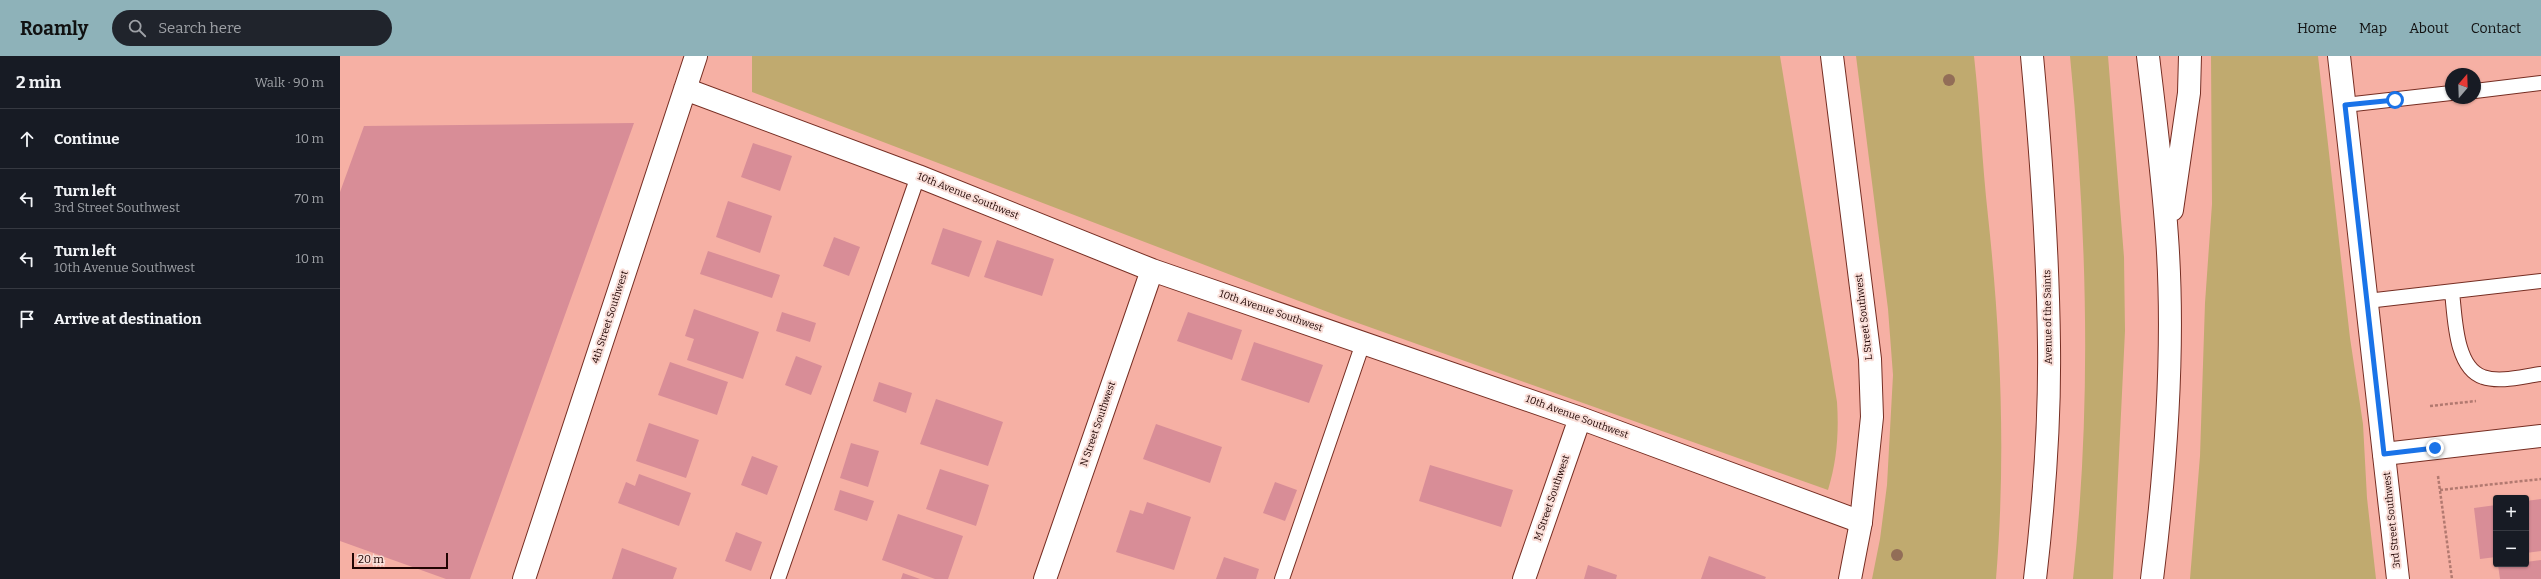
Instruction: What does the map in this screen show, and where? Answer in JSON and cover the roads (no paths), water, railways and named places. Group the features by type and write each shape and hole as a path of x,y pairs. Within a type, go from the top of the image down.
{"main road":[{"name":"4th Street Southwest","path":"524,579 696,56"},
{"name":"L Street Southwest","path":"1832,56 1870,359 1872,417 1861,522 1850,579"},
{"name":"Avenue of the Saints","path":"2032,56 2045,212 2049,347 2045,493 2036,579"},
{"path":"2148,56 2168,206"},
{"path":"2152,579 2160,513 2167,406 2168,206 2189,93 2190,56"},
{"name":"3rd Street Southwest","path":"2340,56 2398,579"},
{"name":"10th Avenue Southwest","path":"684,89 918,176 1152,270 1580,418 1861,522"},
{"name":"N Street Southwest","path":"1045,579 1152,270"},
{"name":"M Street Southwest","path":"1524,579 1580,418"},
{"path":"2384,454 2541,436"}],"lane":[{"path":"2481,90 2541,83"},
{"path":"2345,105 2445,94"},
{"path":"778,579 918,176"},
{"path":"2367,301 2541,281"},
{"path":"2452,292 2457,337 2463,357 2472,370 2482,377 2498,379 2541,374"},
{"path":"1282,579 1363,343"}]}
